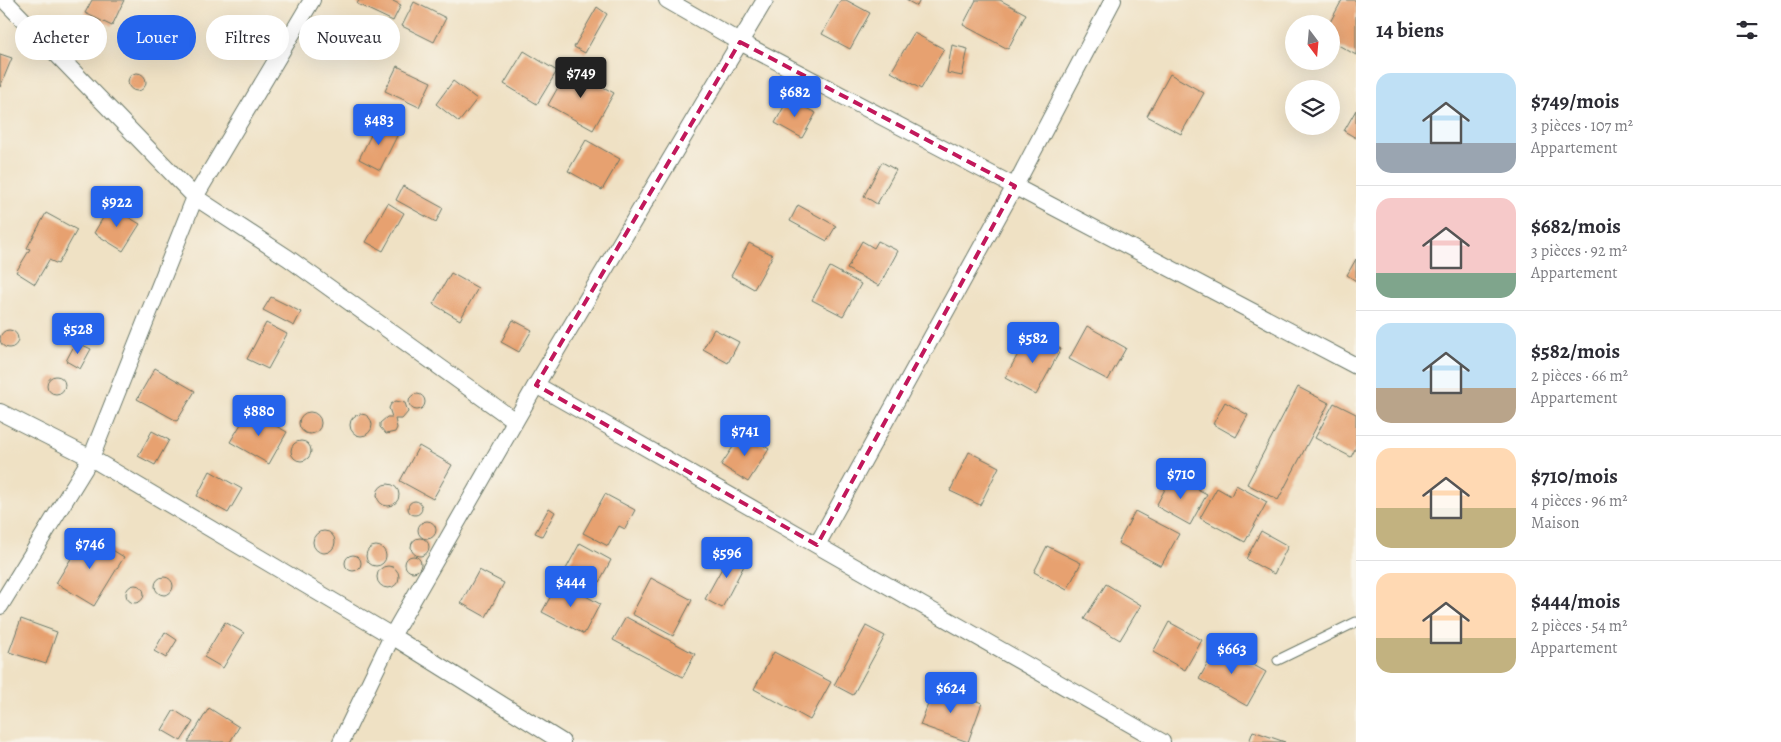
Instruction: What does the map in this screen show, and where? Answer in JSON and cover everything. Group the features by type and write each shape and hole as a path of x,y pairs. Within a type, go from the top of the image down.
{"street":[{"path":"4,0 195,197 288,258 515,421"},
{"path":"0,606 91,458 195,197 312,0"},
{"path":"667,0 740,42 1356,366"},
{"path":"341,742 392,636 536,385 765,0"},
{"path":"817,545 1015,186 1113,0"},
{"path":"536,385 1162,742"},
{"path":"0,412 91,458 392,636 562,742"}],"lane":[{"path":"1278,660 1356,622"}],"highlighted area":[{"path":"740,42 1015,186 817,545 536,385"}],"building":[{"path":"92,0 124,0 112,26 107,24 107,15 89,15 85,13"},
{"path":"359,0 391,0 401,5 396,15 380,15 357,4"},
{"path":"841,0 846,0 870,13 850,49 822,34"},
{"path":"906,0 920,0 917,6"},
{"path":"976,0 1000,0 1026,14 1008,49 963,25"},
{"path":"1342,0 1356,0 1356,55 1340,46 1340,15 1334,15"},
{"path":"414,2 446,18 434,42 402,26"},
{"path":"597,7 607,14 585,53 574,47"},
{"path":"914,33 944,49 921,89 891,72"},
{"path":"952,45 968,49 962,76 947,73"},
{"path":"524,51 557,71 537,104 504,84"},
{"path":"0,54 12,58 0,87"},
{"path":"397,66 431,82 419,107 385,91"},
{"path":"569,68 614,93 593,130 548,105"},
{"path":"133,73 141,73 146,78 144,89 133,91 128,86 128,78"},
{"path":"1170,74 1204,93 1181,134 1147,116"},
{"path":"453,81 477,99 459,122 436,104"},
{"path":"788,99 816,113 802,138 775,123"},
{"path":"1356,110 1356,138 1344,131"},
{"path":"378,121 399,132 380,170 359,159"},
{"path":"586,140 620,159 602,190 568,171"},
{"path":"882,162 896,170 877,204 864,196"},
{"path":"403,186 443,208 436,222 396,200"},
{"path":"388,203 404,213 383,251 366,242"},
{"path":"798,205 836,226 827,241 790,221"},
{"path":"110,206 140,224 123,251 94,233"},
{"path":"46,213 77,230 58,264 49,260 35,284 16,272 30,249 27,248"},
{"path":"862,241 874,248 878,241 898,251 879,286 847,269"},
{"path":"749,243 773,255 754,289 731,276"},
{"path":"1356,259 1356,281 1347,275"},
{"path":"830,267 861,284 843,316 812,300"},
{"path":"451,273 478,288 460,320 433,304"},
{"path":"271,297 301,312 294,326 263,310"},
{"path":"513,320 532,330 519,352 501,342"},
{"path":"266,323 287,334 268,369 247,359"},
{"path":"1087,326 1126,348 1108,380 1069,359"},
{"path":"714,329 739,342 728,363 703,349"},
{"path":"5,330 13,330 18,335 16,346 5,348 0,343 0,335"},
{"path":"1030,332 1061,349 1036,395 1005,378"},
{"path":"76,342 91,349 80,369 66,361"},
{"path":"155,368 195,391 177,421 137,399"},
{"path":"52,376 60,376 65,381 63,392 52,394 47,389 47,381"},
{"path":"1298,387 1329,403 1278,500 1247,484"},
{"path":"414,394 420,394 425,399 423,408 414,410 409,405 409,399"},
{"path":"396,401 405,403 408,412 402,419 395,419 397,428 395,432 386,434 380,427 380,423 387,417 392,417 389,408"},
{"path":"1225,402 1248,415 1236,437 1213,424"},
{"path":"1334,403 1356,414 1356,447 1351,457 1315,438"},
{"path":"249,411 287,432 269,464 230,442"},
{"path":"306,412 314,412 321,419 321,427 314,434 306,434 299,427 299,419"},
{"path":"361,414 369,417 372,425 369,433 361,436 353,433 350,425 353,417"},
{"path":"152,431 169,440 155,465 138,456"},
{"path":"743,432 769,449 748,482 721,465"},
{"path":"301,441 308,444 311,451 308,458 301,461 294,458 291,451 294,444"},
{"path":"419,446 452,465 433,499 400,481"},
{"path":"969,452 999,467 980,505 950,491"},
{"path":"210,471 242,489 228,513 197,496"},
{"path":"1172,476 1207,494 1190,525 1156,506"},
{"path":"388,484 396,487 399,495 396,503 388,506 380,503 377,495 380,487"},
{"path":"1236,485 1267,502 1245,542 1200,518 1217,488 1231,496"},
{"path":"605,494 635,510 625,529 619,526 608,546 583,533"},
{"path":"415,501 420,503 422,508 420,513 415,515 410,513 408,508 410,503"},
{"path":"549,508 555,512 542,536 535,533"},
{"path":"1135,511 1179,534 1161,566 1118,543"},
{"path":"427,521 433,524 436,530 433,536 427,539 421,536 418,530 421,524"},
{"path":"324,531 332,534 335,542 332,550 324,553 316,550 313,542 316,534"},
{"path":"1261,531 1288,546 1274,574 1246,559"},
{"path":"86,534 124,557 94,606 56,583"},
{"path":"420,538 426,541 429,547 426,553 420,556 414,553 411,547 414,541"},
{"path":"580,543 611,560 597,586 566,569"},
{"path":"376,546 383,549 386,556 383,563 376,566 369,563 366,556 369,549"},
{"path":"1047,546 1081,563 1067,590 1034,572"},
{"path":"732,550 748,558 722,608 705,599"},
{"path":"353,555 359,557 361,563 359,569 353,571 347,569 345,563 347,557"},
{"path":"410,556 416,556 421,561 419,570 410,572 405,567 405,561"},
{"path":"388,566 396,569 399,577 396,585 388,588 380,585 377,577 380,569"},
{"path":"479,570 504,583 486,617 461,603"},
{"path":"160,577 168,577 173,582 171,593 160,595 155,590 155,582"},
{"path":"651,578 692,600 673,636 632,614"},
{"path":"559,581 600,604 584,634 542,612"},
{"path":"1106,584 1141,605 1120,640 1084,619"},
{"path":"131,585 139,585 144,590 142,601 131,603 126,598 126,590"},
{"path":"626,617 695,654 683,677 613,640"},
{"path":"21,619 57,632 46,664 9,652"},
{"path":"225,622 244,633 223,668 204,657"},
{"path":"1169,622 1202,640 1185,670 1153,652"},
{"path":"866,626 885,636 853,695 834,685"},
{"path":"165,632 177,640 166,658 154,651"},
{"path":"1218,645 1266,672 1247,706 1199,679"},
{"path":"774,652 831,682 810,720 754,689"},
{"path":"935,686 982,703 968,742 920,725"},
{"path":"209,708 239,727 230,742 188,742"},
{"path":"174,710 193,722 181,741 162,730"},
{"path":"1253,731 1285,742 1249,742"}]}
